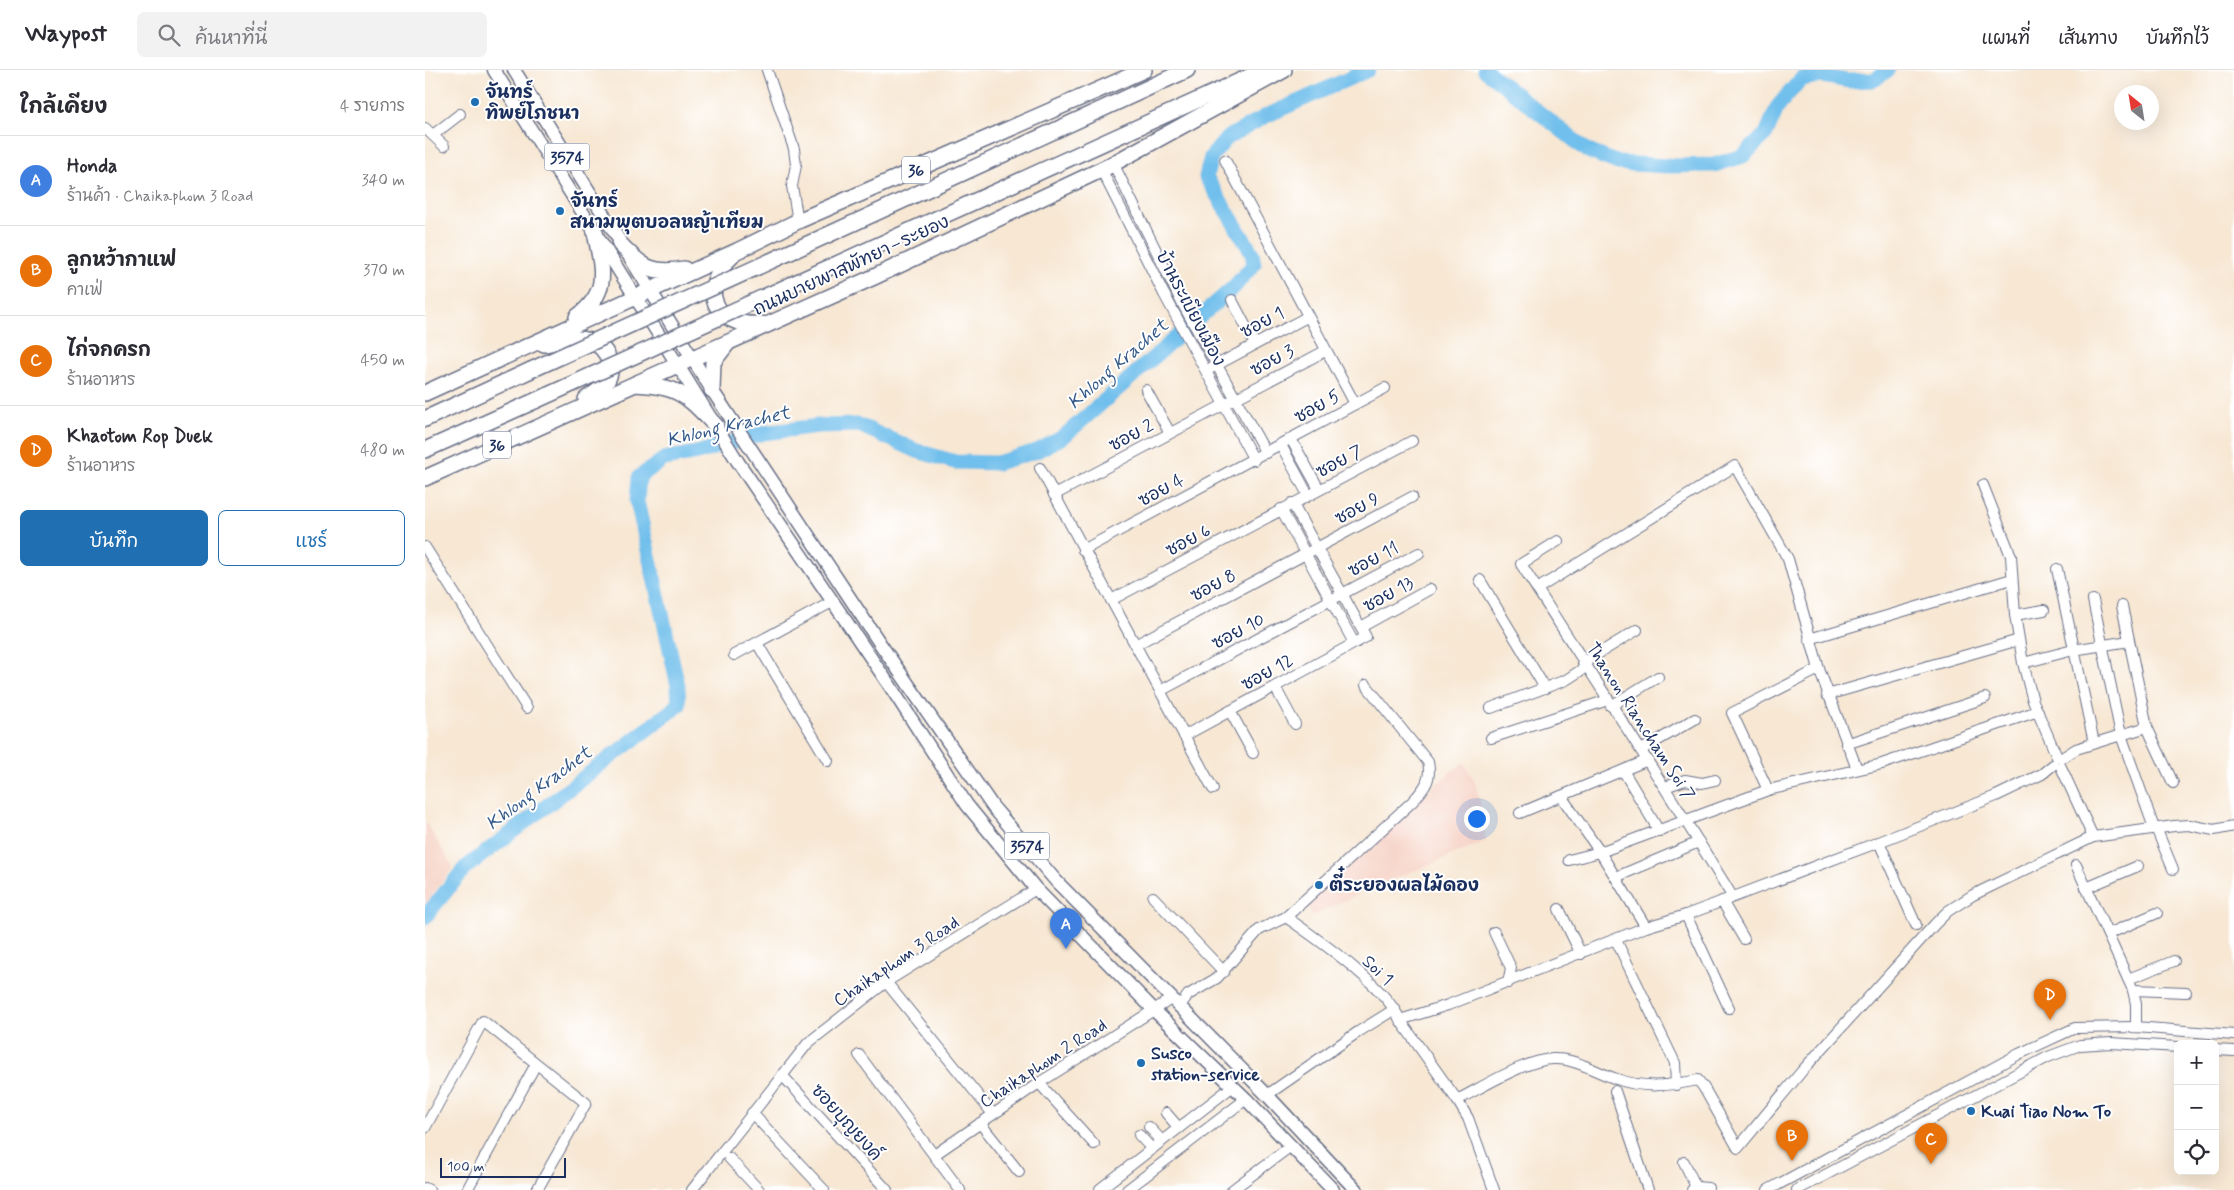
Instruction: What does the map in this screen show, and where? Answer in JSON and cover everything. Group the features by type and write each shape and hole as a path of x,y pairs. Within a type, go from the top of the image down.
{"highway":[{"name":"36","path":"425,393 698,267 737,251 798,221 1144,70"},
{"name":"36","path":"425,419 1187,70"},
{"name":"ถนนบายพาสพัทยา–ระยอง","path":"425,450 1265,70"},
{"name":"ถนนบายพาสพัทยา–ระยอง","path":"425,478 874,277 1107,166 1256,87 1284,70"},
{"path":"556,332 589,308 600,292 602,276 595,232"},
{"path":"620,244 638,262 649,269 675,271 698,267"},
{"path":"737,251 719,269 712,291 714,302 723,313 741,324 769,323"},
{"path":"524,348 563,340 585,340 595,342 606,352 610,366 606,382 569,412"},
{"path":"712,390 713,362 730,341"},
{"path":"634,384 675,389 687,396 718,431"}],"main road":[{"name":"3574","path":"494,70 718,431 890,686 967,805 1036,889 1154,1010 1246,1098 1333,1190"},
{"name":"3574","path":"514,70 620,244 733,423 993,807 1055,881 1267,1095 1356,1190"}],"street":[{"path":"767,70 794,149 796,166 793,186 798,221"},
{"path":"433,135 460,114"},
{"path":"425,128 444,146"},
{"path":"1225,160 1325,351 1355,404"},
{"name":"บ้านระเบียงเมือง","path":"1107,166 1266,453"},
{"name":"บ้านระเบียงเมือง","path":"1107,166 1164,294 1254,460"},
{"path":"1164,294 1175,289"},
{"path":"1232,300 1255,344"},
{"name":"ซอย 1","path":"1205,371 1307,317"},
{"path":"1182,328 1192,322"},
{"name":"ซอย 3","path":"1224,404 1325,351"},
{"name":"ซอย 5","path":"1266,453 1385,388"},
{"path":"1146,390 1170,433"},
{"name":"ซอย 2","path":"1054,495 1224,404"},
{"path":"1291,439 1319,490"},
{"name":"ซอย 7","path":"1281,510 1412,441"},
{"path":"1281,445 1308,495"},
{"name":"ซอย 4","path":"1083,550 1266,453"},
{"path":"1537,589 1735,466 1788,559 1809,639 1827,695 1857,769"},
{"path":"1040,468 1213,789"},
{"path":"1983,485 2009,550 2015,615 2023,663 2038,711 2058,762 2093,837"},
{"name":"ซอย 9","path":"1305,554 1412,497"},
{"path":"1293,503 1361,627"},
{"path":"1281,510 1354,643"},
{"name":"ซอย 6","path":"1111,600 1281,510"},
{"name":"Thanon Riancham Soi 7","path":"1559,541 1521,564 1699,842 1727,898 1744,939"},
{"path":"425,547 527,708"},
{"name":"ซอย 11","path":"1331,600 1419,553"},
{"name":"ซอย 8","path":"1135,645 1305,554"},
{"path":"2057,570 2073,650 2095,743"},
{"path":"1809,639 2012,579"},
{"path":"1480,580 1545,688"},
{"name":"ซอย 13","path":"1361,627 1430,589"},
{"name":"ซอย 10","path":"1160,691 1331,600"},
{"path":"2093,600 2121,735 2155,828 2173,869"},
{"path":"734,655 832,602"},
{"path":"2122,606 2147,727 2173,783"},
{"path":"2015,615 2044,610"},
{"name":"ซอย 12","path":"1184,736 1366,637 1361,627"},
{"path":"1491,708 1566,680 1637,630"},
{"path":"1827,695 2019,640"},
{"path":"2023,663 2073,650 2129,641"},
{"path":"757,643 828,762"},
{"path":"1768,790 1732,713 1819,669"},
{"path":"1491,738 1609,703 1658,677"},
{"path":"1175,1003 1217,978 1259,930 1286,916 1412,802 1425,787 1430,773 1428,762 1366,685"},
{"path":"1275,687 1295,724"},
{"path":"1846,744 1985,698"},
{"path":"1230,711 1253,753"},
{"path":"1569,860 1600,852 1768,790 1882,764 2038,711"},
{"path":"1641,750 1695,719"},
{"path":"1400,1020 1448,1005 1646,927 1686,915 1879,842 1996,796 2029,780 2076,749 2147,727"},
{"path":"1520,813 1624,772 1648,760"},
{"path":"1624,772 1659,830"},
{"path":"1665,787 1685,780 1702,783 1715,780"},
{"path":"1561,796 1600,852 1646,927"},
{"path":"1457,1100 1520,1068 1541,1060 1555,1058 1568,1060 1617,1079 1636,1084 1657,1086 1698,1080 1739,1148 1802,1071 1948,911 1973,895 2093,837 2189,824 2214,830 2234,826"},
{"path":"1616,877 1699,842"},
{"path":"1879,842 1916,925"},
{"path":"2076,865 2133,990 2137,1027"},
{"path":"2086,888 2138,866"},
{"name":"Chaikaphom 3 Road","path":"692,1190 808,1043 886,982 1036,889"},
{"path":"1153,897 1223,972"},
{"path":"1559,909 1581,954"},
{"path":"2107,934 2157,913"},
{"path":"1686,915 1729,1008"},
{"name":"Soi 1","path":"1286,916 1330,949 1395,1009 1400,1020 1468,1118 1494,1190"},
{"path":"1494,932 1511,968 1508,982"},
{"path":"1616,940 1675,1063 1676,1084"},
{"path":"2128,979 2174,961"},
{"path":"886,982 993,1114"},
{"path":"2133,990 2186,992"},
{"name":"Chaikaphom 2 Road","path":"934,1155 1039,1083 1154,1010 1175,1003"},
{"path":"1267,1095 1358,1032 1395,1009"},
{"path":"425,1128 483,1022 585,1103 537,1190"},
{"path":"1768,1190 2019,1054 2075,1028 2137,1027 2234,1035"},
{"path":"1797,1190 2048,1057 2080,1045 2111,1043 2174,1047"},
{"path":"2219,1050 2234,1051"},
{"path":"859,1055 960,1190"},
{"path":"467,1190 536,1064"},
{"name":"ซอยบุญยงค์","path":"782,1075 887,1190"},
{"path":"1039,1083 1094,1144"},
{"path":"1100,1189 1233,1086"},
{"path":"1615,1091 1648,1190"},
{"path":"1127,1190 1246,1098"},
{"path":"752,1113 825,1190"},
{"path":"1166,1113 1179,1128"},
{"path":"980,1123 1019,1172"},
{"path":"1149,1126 1161,1141"},
{"path":"1139,1135 1152,1149"},
{"path":"1232,1190 1291,1146"},
{"path":"1845,1148 1851,1162"},
{"path":"729,1158 759,1190"},
{"path":"1684,1162 1693,1189 1708,1188"},
{"path":"1131,1165 1141,1179"},
{"path":"425,1188 429,1190"}],"shaded area":[{"path":"1464,762 1475,782 1481,805 1486,841 1360,893 1312,916 1307,904 1431,788"},
{"path":"425,821 453,867 425,905"}],"waterway":[{"name":"Khlong Krachet","path":"425,917 465,868 679,705 678,686 637,501 639,477 664,459 697,453 763,433 818,426 859,425 917,451 955,462 997,463 1037,451 1063,437 1234,287 1254,264 1252,253 1206,177 1211,157 1227,138 1266,116 1368,70"},
{"name":"Khlong Krachet","path":"1485,70 1588,151 1618,163 1668,166 1714,165 1743,156 1766,134 1778,106 1801,79 1821,76 1848,81 1874,80 1888,70"}],"place":[{"name":"จันทร์ ทิพย์โภชนา","path":"475,102"},
{"name":"จันทร์ สนามพุตบอลหญ้าเทียม","path":"560,211"},
{"name":"ตี๋ระยองผลไม้ดอง","path":"1319,885"},
{"name":"Honda","path":"1066,949"},
{"name":"Khaotom Rop Duek","path":"2050,1020"},
{"name":"Susco station-service","path":"1141,1063"},
{"name":"Kuai Tiao Nom To","path":"1971,1111"},
{"name":"ลูกหว้ากาแฟ","path":"1792,1161"},
{"name":"ไก่จกครก","path":"1931,1164"}]}
